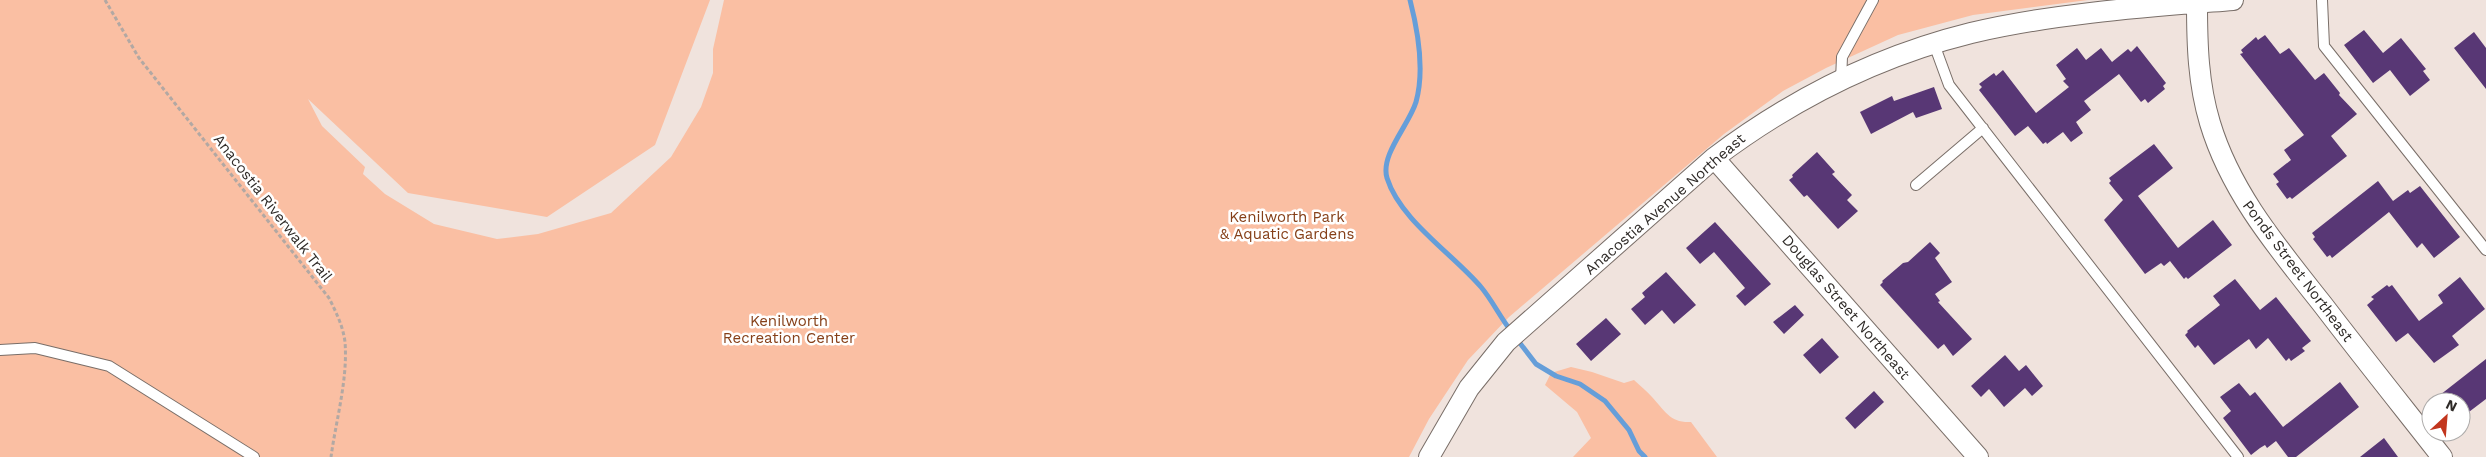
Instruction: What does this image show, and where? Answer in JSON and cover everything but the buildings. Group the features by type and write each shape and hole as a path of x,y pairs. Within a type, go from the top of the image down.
{"street":[{"name":"Anacostia Avenue Northeast","path":"1429,457 1469,388 1506,342 1714,158 1771,117 1841,80 1934,44 2023,23 2233,0"},
{"name":"Ponds Street Northeast","path":"2196,3 2198,57 2203,96 2214,135 2234,183 2268,235 2442,457"},
{"name":"Douglas Street Northeast","path":"1714,158 1978,457"}],"lane":[{"path":"1841,80 1842,57 1873,0"},
{"path":"2322,0 2324,46 2486,250"},
{"path":"1934,44 1949,85 2238,457"},
{"path":"1916,185 1982,128"},
{"path":"0,350 35,348 109,366 254,457"}],"path":[{"name":"Anacostia Riverwalk Trail","path":"104,0 139,58 329,298 339,319 345,349 345,365 331,457"}],"green space":[{"name":"Kenilworth Park & Aquatic Gardens","path":"0,0 710,0 655,145 547,217 408,193 308,99 322,126 365,167 363,174 385,194 434,224 497,239 538,234 611,213 671,157 701,107 713,73 713,49 724,0 2088,0 1973,15 1898,35 1826,68 1783,91 1724,134 1509,317 1468,360 1429,419 1409,457 0,457"},
{"path":"1571,367 1624,383 1634,380 1668,415 1684,422 1691,422 1717,457 1573,457 1591,438 1577,412 1545,385 1551,373"}],"waterway":[{"path":"1410,0 1416,25 1419,51 1419,90 1412,111 1391,150 1386,169 1387,178 1403,208 1428,236 1481,287 1511,331"},
{"path":"1516,338 1536,364 1556,376 1580,384 1605,401 1629,430 1639,451 1645,457"}],"park label":[{"name":"Kenilworth Recreation Center","path":"789,330"}]}
